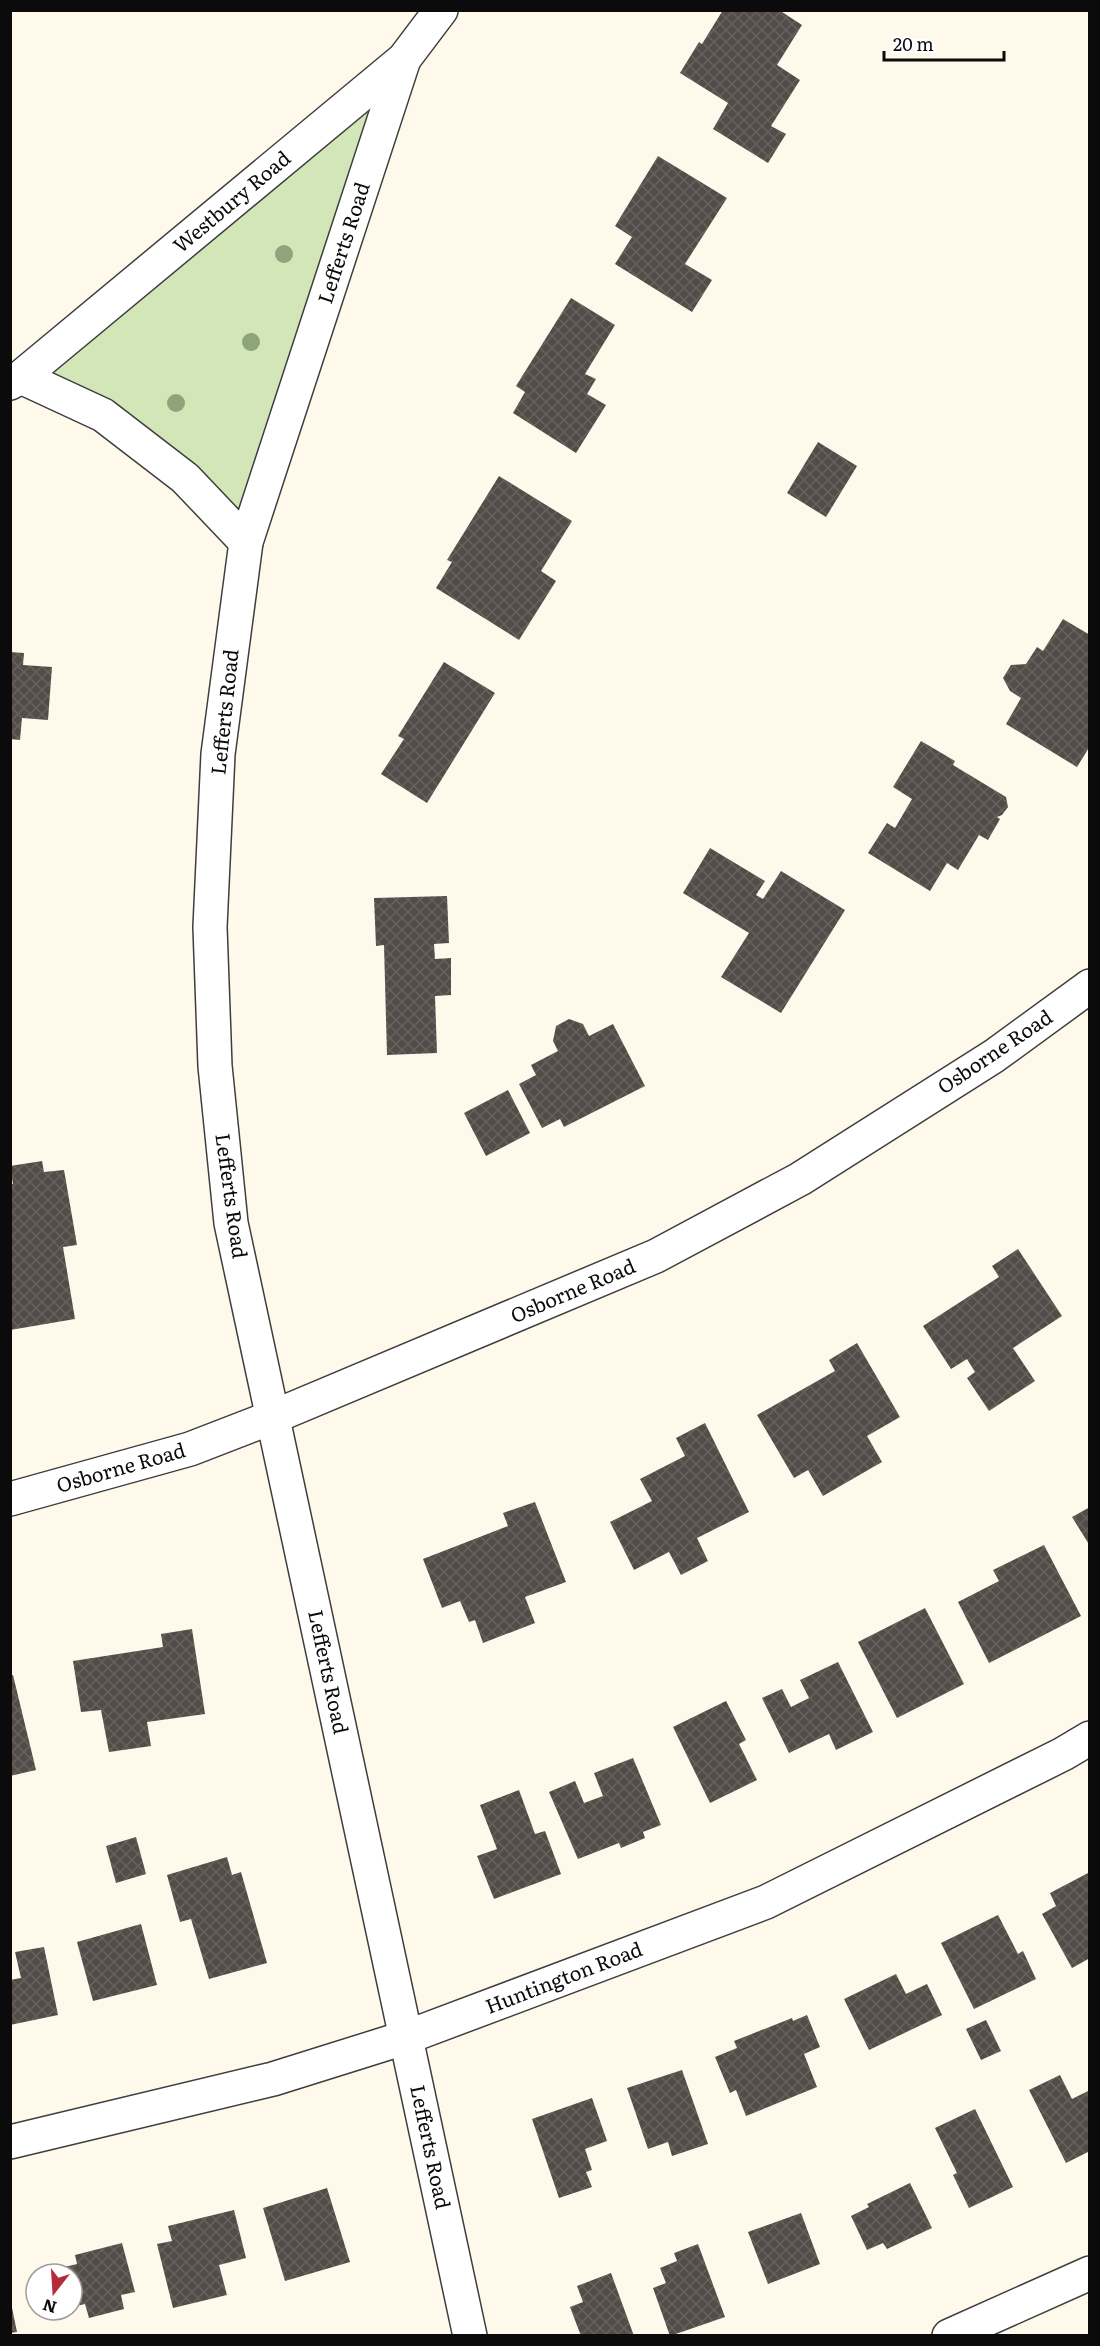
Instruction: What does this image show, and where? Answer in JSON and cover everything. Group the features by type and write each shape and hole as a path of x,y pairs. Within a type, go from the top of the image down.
{"street":[{"name":"Westbury Road","path":"16,380 404,59 441,10"},
{"name":"Lefferts Road","path":"404,59 246,542 218,754 211,939 215,1066 231,1223 470,2336"},
{"path":"16,380 103,415 185,478 246,542"},
{"name":"Osborne Road","path":"10,1499 190,1449 273,1417 656,1256 800,1179 994,1056 1089,986"},
{"name":"Huntington Road","path":"10,2142 273,2079 407,2037 766,1902 1063,1754 1089,1738"},
{"path":"949,2336 1089,2273"}],"green space":[{"path":"398,69 246,542 185,478 21,377"}],"building":[{"path":"723,10 779,10 802,25 777,65 800,80 771,126 786,134 768,163 713,129 728,103 680,73 699,42 702,44"},
{"path":"658,156 727,198 685,264 712,280 692,312 615,264 632,237 615,226"},
{"path":"571,298 615,325 585,374 596,379 587,394 606,405 576,453 513,413 525,392 516,386"},
{"path":"818,442 857,466 826,517 787,493"},
{"path":"499,476 572,521 541,571 556,581 519,640 436,588 452,562 447,560"},
{"path":"1063,619 1090,635 1090,746 1077,767 1006,724 1021,698 1010,691 1003,678 1011,665 1026,664 1037,647 1043,651"},
{"path":"10,652 24,653 23,665 52,667 48,720 22,718 20,740 10,739"},
{"path":"444,662 495,693 427,803 381,774 404,739 398,736"},
{"path":"921,741 955,761 953,765 1006,797 1008,807 1002,815 997,817 1000,819 988,840 979,835 958,870 947,863 930,891 868,853 887,823 895,828 912,799 893,787"},
{"path":"710,848 765,881 756,895 763,899 781,871 845,910 781,1013 721,977 749,933 683,893"},
{"path":"447,896 449,943 434,944 435,959 451,958 451,995 435,996 437,1053 387,1055 384,945 376,946 374,898"},
{"path":"569,1019 583,1024 589,1036 613,1024 645,1086 564,1127 560,1119 542,1128 519,1084 536,1075 531,1065 558,1051 553,1041 556,1026"},
{"path":"508,1090 530,1133 486,1156 464,1113"},
{"path":"42,1161 44,1172 64,1170 77,1245 63,1247 75,1319 10,1330 10,1185 13,1184 10,1166"},
{"path":"1018,1249 1062,1316 1013,1348 1035,1381 989,1411 967,1378 975,1372 967,1359 951,1369 923,1326 999,1277 992,1266"},
{"path":"857,1343 900,1417 867,1436 882,1462 823,1496 808,1470 794,1478 757,1415 835,1371 829,1360"},
{"path":"705,1423 749,1512 697,1538 708,1561 681,1575 669,1552 634,1570 610,1522 652,1501 640,1479 685,1456 676,1438"},
{"path":"535,1502 566,1582 525,1597 535,1623 483,1643 475,1620 469,1622 460,1601 442,1608 423,1559 508,1526 503,1513"},
{"path":"1090,1507 1090,1546 1072,1517"},
{"path":"1044,1545 1081,1616 989,1663 958,1602 999,1581 993,1570"},
{"path":"925,1608 964,1684 897,1718 858,1642"},
{"path":"192,1629 205,1714 147,1722 151,1746 109,1752 101,1710 81,1712 73,1661 163,1647 161,1634"},
{"path":"838,1662 873,1732 836,1750 829,1734 789,1753 762,1698 782,1689 791,1707 809,1698 800,1680"},
{"path":"13,1675 36,1770 10,1776 10,1676"},
{"path":"726,1701 746,1740 739,1744 757,1780 710,1803 673,1727"},
{"path":"633,1758 661,1825 643,1832 645,1838 621,1848 619,1843 578,1859 549,1792 575,1781 584,1803 603,1796 594,1773"},
{"path":"519,1790 535,1834 545,1831 561,1874 494,1899 477,1856 497,1849 480,1805"},
{"path":"136,1837 146,1874 116,1883 106,1846"},
{"path":"227,1857 232,1875 241,1872 267,1963 209,1979 191,1919 180,1922 167,1875"},
{"path":"1090,1872 1090,1958 1072,1968 1042,1914 1056,1906 1050,1893"},
{"path":"998,1915 1018,1954 1023,1951 1036,1979 974,2009 941,1943"},
{"path":"141,1924 157,1985 93,2001 77,1942"},
{"path":"44,1947 58,2015 10,2025 10,1980 21,1978 15,1952"},
{"path":"896,1974 906,1994 927,1984 942,2015 869,2050 844,1999"},
{"path":"807,2015 820,2047 804,2054 817,2087 746,2116 736,2090 730,2093 715,2057 737,2048 734,2041 792,2018 793,2021"},
{"path":"986,2020 1001,2051 981,2060 966,2029"},
{"path":"682,2070 708,2144 672,2156 668,2142 648,2149 627,2088"},
{"path":"1060,2075 1072,2099 1090,2090 1090,2151 1066,2163 1029,2090"},
{"path":"592,2098 607,2141 585,2149 592,2170 586,2172 592,2187 559,2198 532,2119"},
{"path":"975,2109 1013,2187 969,2208 953,2175 957,2173 935,2128"},
{"path":"910,2183 932,2228 887,2249 883,2243 867,2250 851,2216 869,2207 867,2204"},
{"path":"327,2188 350,2262 285,2281 263,2208"},
{"path":"234,2210 246,2258 219,2265 227,2295 173,2308 157,2244 172,2241 168,2226"},
{"path":"801,2213 820,2264 768,2284 748,2232"},
{"path":"122,2243 135,2292 121,2295 124,2309 89,2318 84,2304 84,2262 77,2262 75,2255"},
{"path":"698,2244 725,2317 670,2336 653,2288 666,2283 660,2268 677,2261 674,2253"},
{"path":"611,2273 634,2336 581,2336 570,2307 583,2302 577,2286"},
{"path":"10,2298 17,2332 10,2333"}]}
